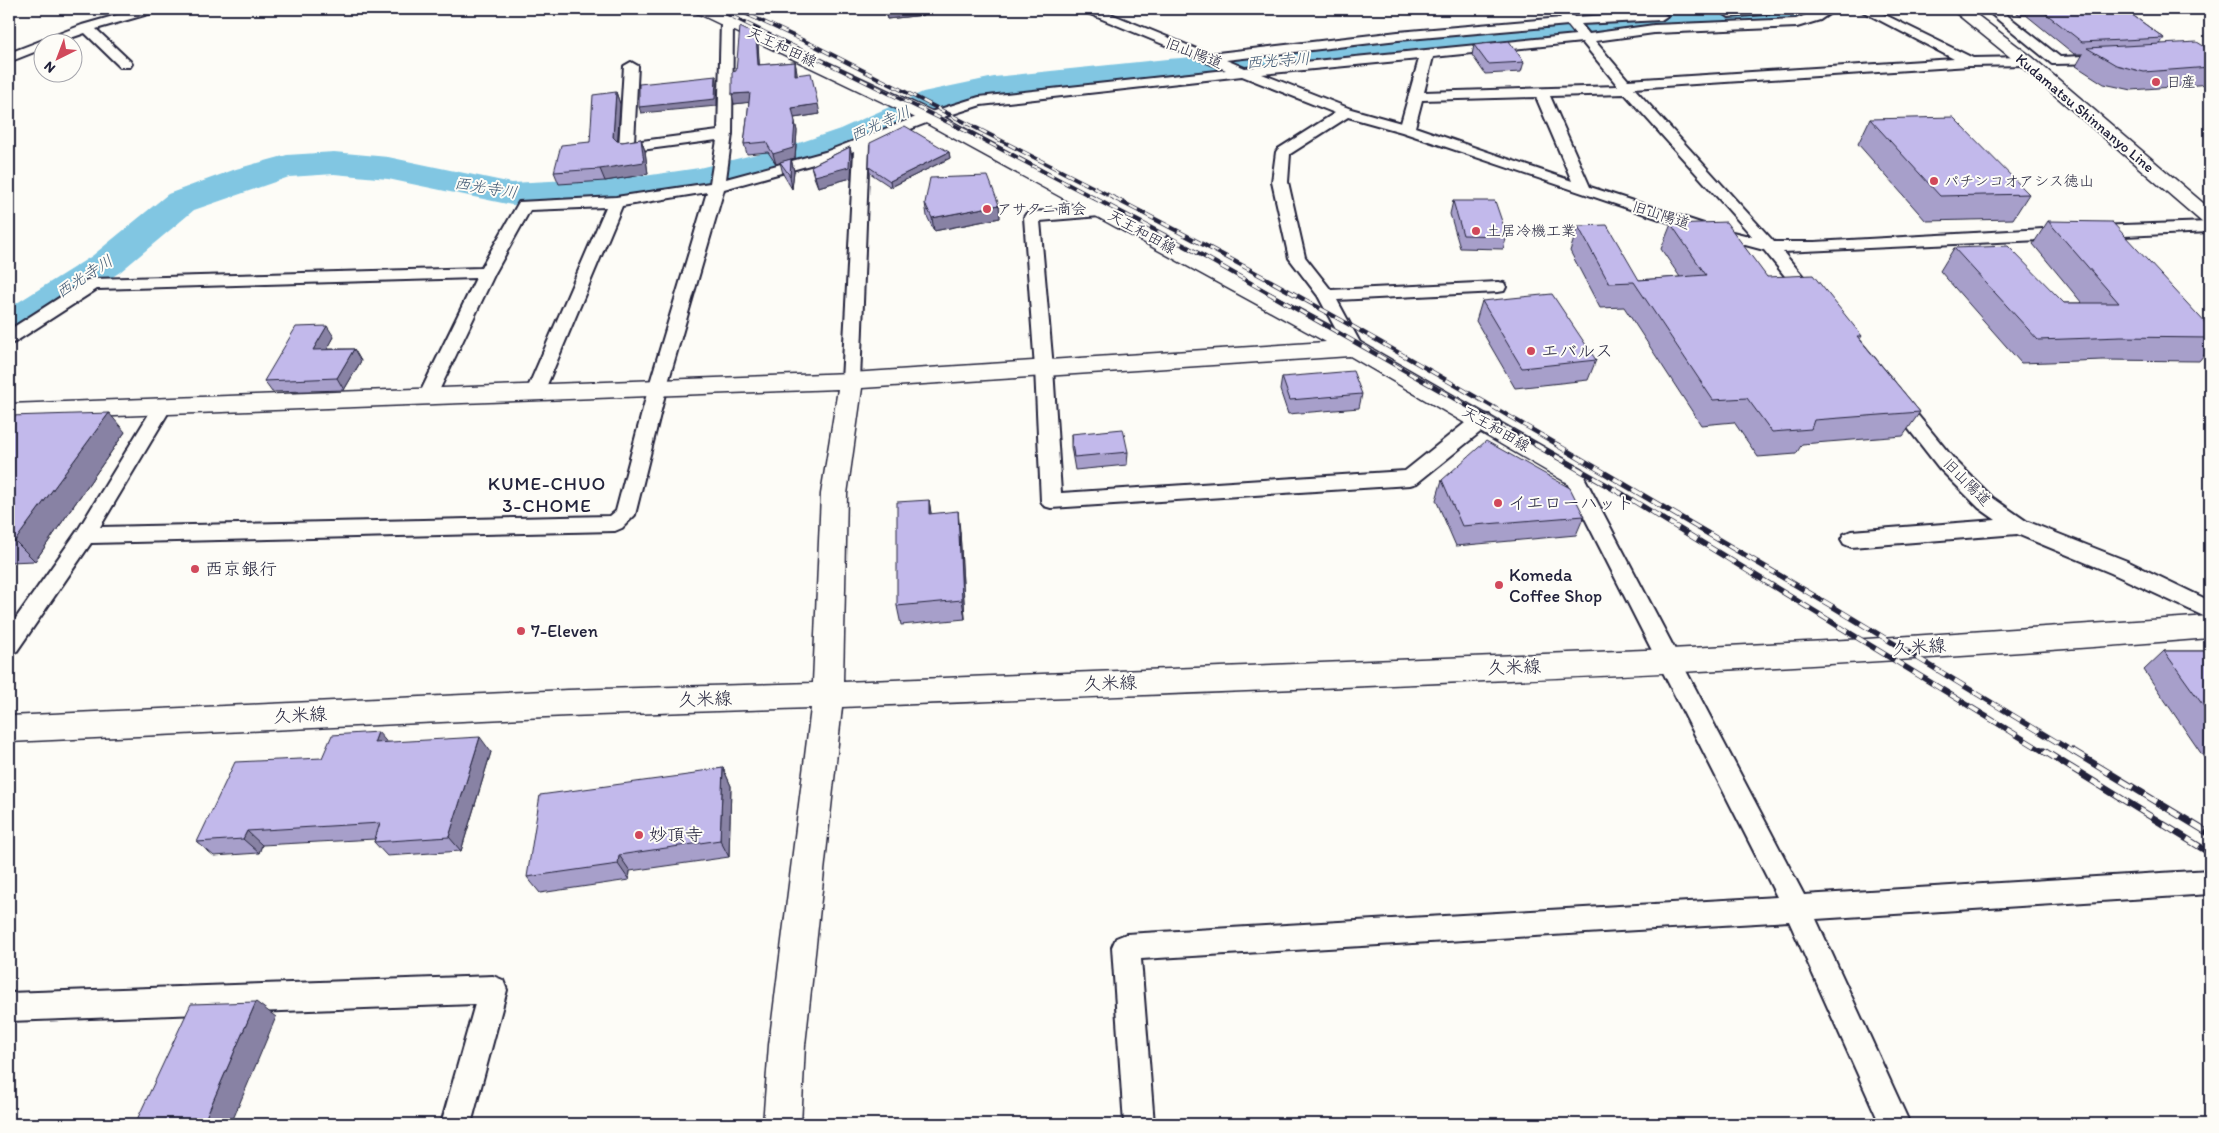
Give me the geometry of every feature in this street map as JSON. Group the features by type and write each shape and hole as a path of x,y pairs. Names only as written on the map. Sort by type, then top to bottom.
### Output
{"street":[{"path":"76,32 152,9"},
{"name":"天王和田線","path":"701,9 721,15 930,117 1354,348 1482,420 1573,475"},
{"name":"旧山陽道","path":"1089,9 1346,112 1407,129 1710,231 1770,247 1815,247 2095,231 2210,227"},
{"path":"1562,9 1627,87 1770,247 1821,308"},
{"path":"1205,57 1253,55 1361,40 1570,20 1774,9"},
{"path":"428,396 487,273 525,205 616,202 717,186 830,155 930,117 978,102 1243,72 1587,38 1654,29 1797,23 1815,17 1830,9"},
{"path":"1864,9 1969,62"},
{"name":"Kudamatsu Shinnanyo Line","path":"1959,9 2026,61 2210,219"},
{"path":"1991,9 2057,62 2124,58"},
{"path":"85,535 615,523 625,516 658,386 717,186 725,134 721,15"},
{"path":"87,28 126,64"},
{"path":"9,58 32,49"},
{"path":"1407,129 1427,53"},
{"path":"1416,96 1541,92 1969,62 2026,61"},
{"path":"631,66 626,148 725,134"},
{"path":"1541,92 1584,190"},
{"path":"9,412 162,408 658,386 851,381 1354,348 1326,295 1297,258 1280,182 1283,152 1346,112"},
{"path":"782,1124 787,1045 828,695 834,494 851,381 862,142"},
{"path":"536,392 616,202"},
{"path":"1106,212 1032,216 1044,368 1051,501 1410,478 1482,420"},
{"path":"9,338 93,284 487,273"},
{"path":"1326,295 1498,287"},
{"name":"旧山陽道","path":"1884,386 1946,462 1986,503 2019,526 2119,567 2210,611"},
{"path":"9,645 85,535 162,408"},
{"path":"1573,475 1797,908 1895,1124"},
{"path":"1851,539 2019,526"},
{"name":"久米線","path":"9,729 558,703 828,695 1670,661 1866,651 2210,627"},
{"path":"1139,1124 1126,947 2210,882"},
{"path":"9,1007 493,990 456,1124"}],"building":[{"path":"2040,9 2124,9 2164,38 2082,42"},
{"path":"740,27 756,35 758,65 795,62 795,75 811,73 818,104 792,108 795,122 793,148 773,154 766,142 744,144 750,93 732,94 732,72 736,71"},
{"path":"1509,41 1524,62 1488,64 1474,45"},
{"path":"2197,42 2210,50 2210,67 2144,72 2116,65 2087,48"},
{"path":"716,76 715,99 639,107 639,84"},
{"path":"616,92 613,137 617,141 622,142 641,139 644,162 600,169 554,172 561,145 590,142 593,95"},
{"path":"1953,117 2029,194 1940,196 1870,119"},
{"path":"905,126 949,152 890,181 869,167 870,143"},
{"path":"850,147 849,167 815,176 811,166"},
{"path":"791,159 790,176 780,162"},
{"path":"988,176 999,205 932,218 925,203 930,178"},
{"path":"1453,201 1495,201 1507,236 1463,235"},
{"path":"2048,221 2112,222 2210,328 2210,338 2121,337 2038,340 1954,248 2008,246 2064,303 2119,303"},
{"path":"1726,222 1767,277 1813,275 1862,336 1857,336 1920,412 1814,420 1811,429 1772,432 1747,398 1713,400 1634,282 1609,283 1578,226 1607,225 1639,280 1706,275 1671,224"},
{"path":"1552,294 1596,360 1522,368 1482,301"},
{"path":"327,326 313,350 354,349 337,378 264,381 296,327"},
{"path":"1353,371 1362,394 1290,400 1282,377"},
{"path":"109,413 15,541 9,542 9,416"},
{"path":"1123,429 1128,452 1074,457 1071,434"},
{"path":"1486,441 1570,488 1584,516 1462,526 1442,480"},
{"path":"929,500 929,514 958,511 962,600 897,606 897,502"},
{"path":"2164,651 2210,651 2210,715"},
{"path":"378,732 374,743 480,737 449,837 374,842 380,823 247,831 243,839 197,842 235,762 322,758 332,735"},
{"name":"妙頂寺","path":"723,768 720,840 619,855 618,864 527,877 540,795 695,774 695,772"},
{"path":"256,1002 203,1124 135,1124 191,1004"}],"waterway":[{"name":"西光寺川","path":"9,324 27,315 106,264 181,202 249,177 287,166 334,163 388,168 512,194 644,187 699,179 805,152 852,136 935,99 994,87 1167,69 1346,55 1637,23 1776,18 1798,9"}],"railway":[{"path":"717,9 972,134 1096,199"},
{"path":"736,9 813,45 1116,199"},
{"path":"1094,198 1189,248 1538,446"},
{"path":"1114,198 1227,257 1560,446"},
{"path":"1536,445 1624,495 2046,753"},
{"path":"1557,445 1835,608 2075,753"},
{"path":"2044,751 2210,853"},
{"path":"2073,751 2210,834"}],"place":[{"name":"日産","path":"2156,82"},
{"name":"パチンコオアシス徳山","path":"1934,181"},
{"name":"アサタニ商会","path":"987,209"},
{"name":"土居冷機工業","path":"1476,231"},
{"name":"エバルス","path":"1531,351"},
{"name":"イエローハット","path":"1498,503"},
{"name":"西京銀行","path":"195,569"},
{"name":"Komeda Coffee Shop","path":"1499,585"},
{"name":"7-Eleven","path":"521,631"},
{"name":"妙頂寺","path":"639,835"}],"district":[{"name":"KUME-CHUO 3-CHOME","path":"547,494"}]}
